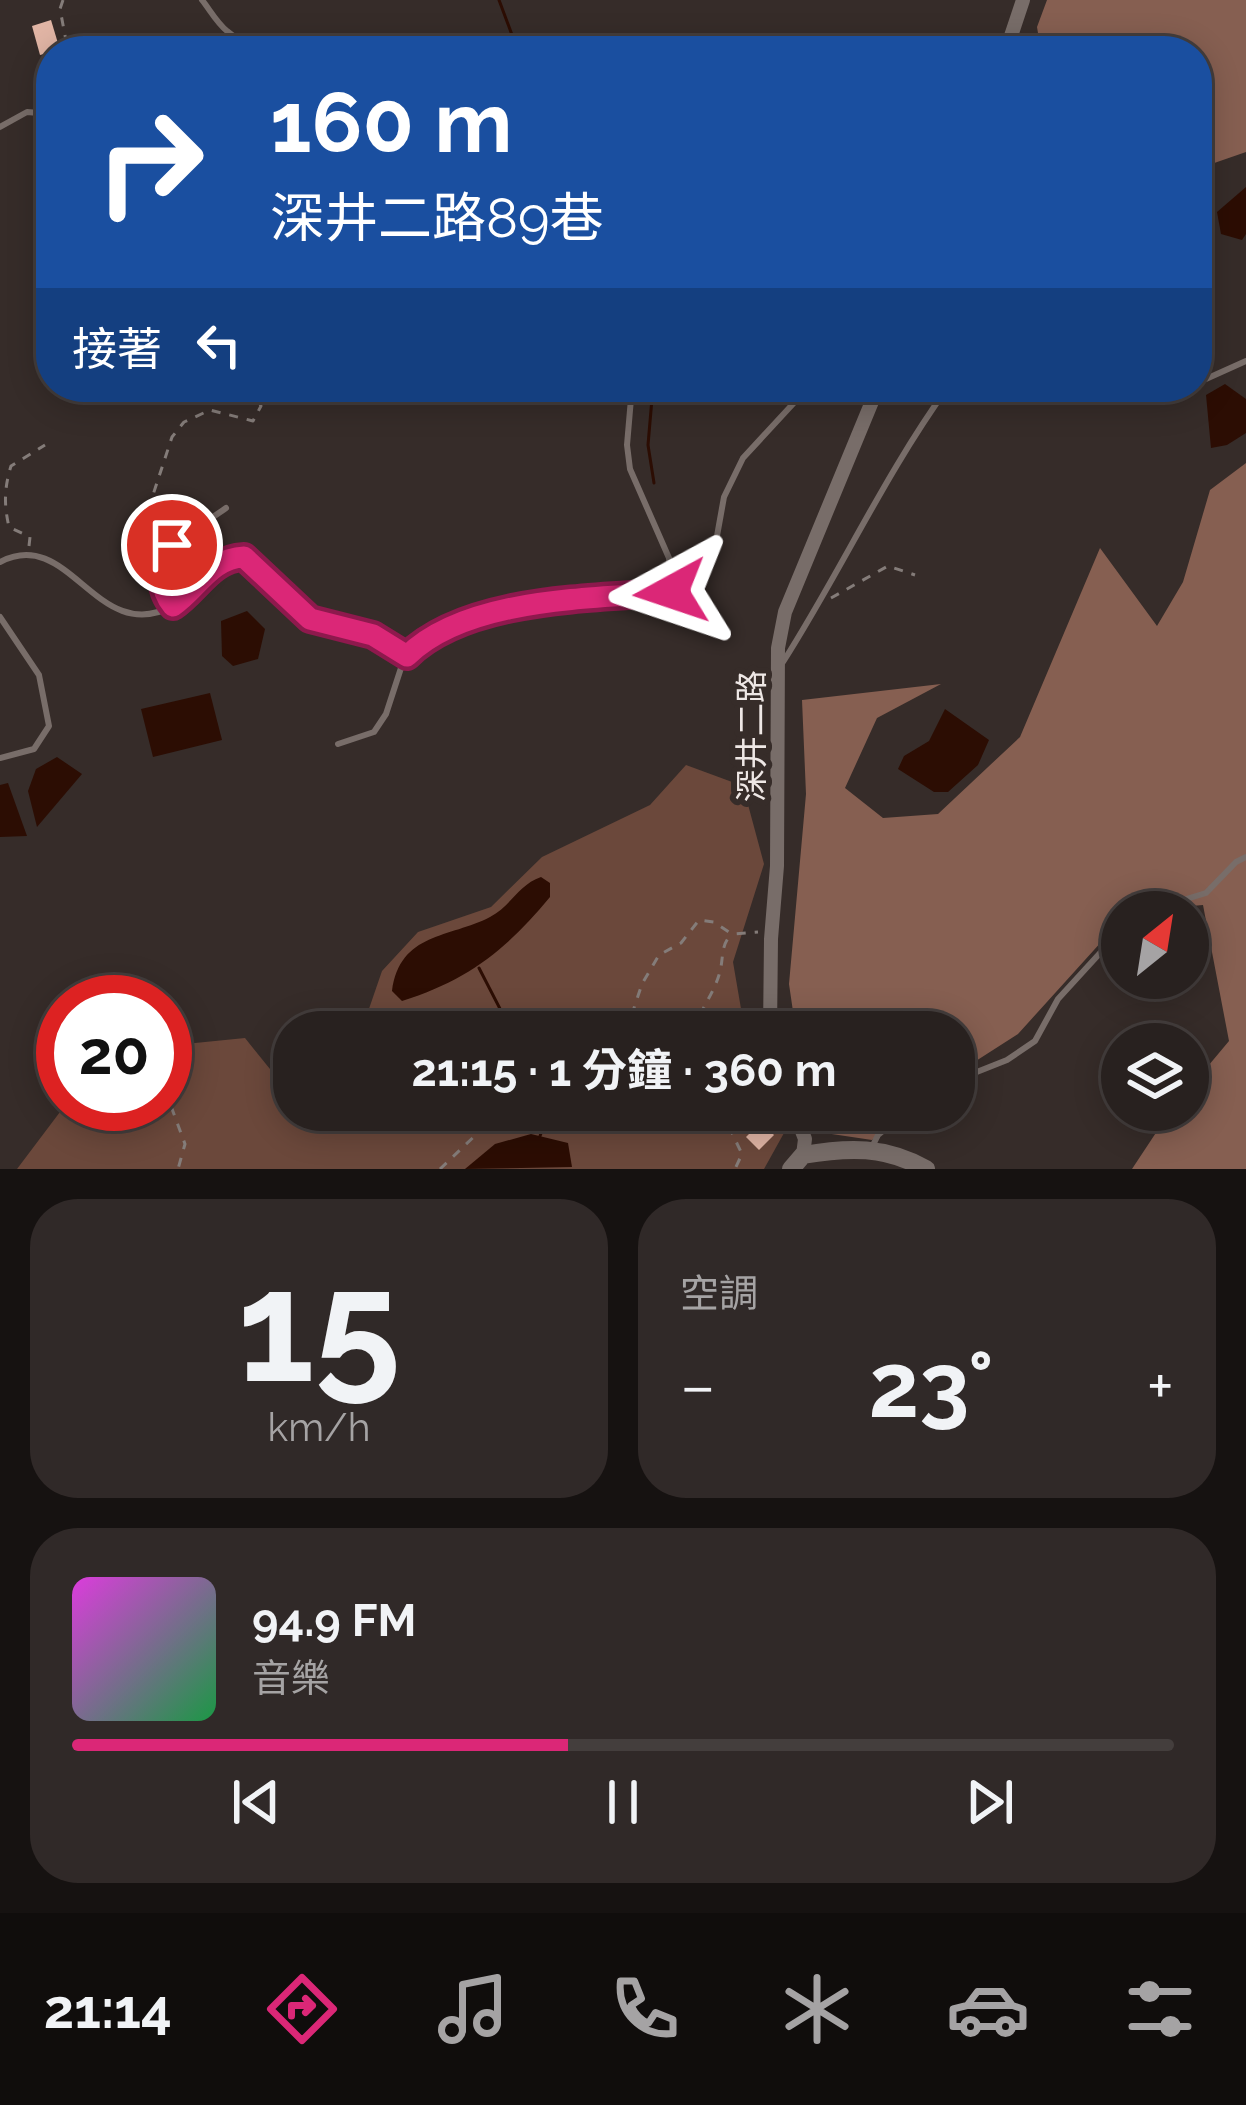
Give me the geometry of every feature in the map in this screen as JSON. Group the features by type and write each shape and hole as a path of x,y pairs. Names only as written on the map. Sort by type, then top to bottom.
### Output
{"street":[{"path":"1014,34 1023,0"},
{"name":"深井二路","path":"770,1011 777,866 777,670 785,612 871,402"},
{"path":"802,1131 805,1139 797,1162 872,1148 900,1155 926,1169"}],"lane":[{"path":"202,0 234,36"},
{"path":"0,127 27,112 36,113"},
{"path":"1212,376 1246,361"},
{"path":"631,402 630,469 665,545 671,592"},
{"path":"338,744 374,732 407,656 473,619 530,603 671,592 699,572 717,536 724,497 743,458 795,402"},
{"path":"777,670 819,605 907,444 937,402"},
{"path":"173,606 163,594 162,574 172,545 226,508"},
{"path":"0,562 29,554 55,563 113,610 155,616 173,606 203,575 244,557 310,619 373,635 407,656"},
{"path":"0,617 39,675 49,726 34,748 0,758"},
{"path":"1208,891 1246,857"},
{"path":"975,1073 1007,1060 1035,1041 1058,999 1101,952"},
{"path":"872,1148 883,1131"}],"path":[{"path":"63,0 65,36"},
{"path":"214,36 226,31"},
{"path":"172,545 157,535 150,504 172,436 184,422 210,410 253,421 259,402"},
{"path":"29,554 30,537 9,527 3,503 11,466 45,445"},
{"path":"0,477 7,481"},
{"path":"819,605 888,566 915,575"},
{"path":"633,1011 659,955 681,943 699,920 713,922 732,934 772,931"},
{"path":"699,1011 718,980 722,944 732,934"},
{"path":"178,1169 185,1144 180,1131"},
{"path":"440,1169 480,1131"},
{"path":"731,1131 742,1154 735,1169"}],"shaded area":[{"path":"1047,0 1246,0 1246,152 1212,164 1212,36 1038,36"},
{"path":"1246,187 1246,234 1242,240 1221,234 1217,212"},
{"path":"1225,384 1246,399 1246,433 1211,448 1207,402 1212,402 1212,392"},
{"path":"1246,463 1246,1169 1132,1169 1157,1131 1209,1131 1209,1065 1229,1041 1209,936 1209,891 1101,891 1101,942 1018,1034 975,1062 975,1011 793,1011 789,984 806,794 802,700 941,684 877,718 845,788 883,818 938,814 1020,737 1100,548 1157,626 1183,582 1210,490"},
{"path":"247,611 265,629 258,659 233,666 222,656 221,621"},
{"path":"210,693 222,740 153,757 141,709"},
{"path":"945,709 989,740 978,765 948,792 934,792 898,769 904,756 929,741"},
{"path":"57,757 82,774 37,827 28,791 36,769"},
{"path":"686,765 743,786 764,864 733,962 741,1011 368,1011 382,971 418,932 491,907 542,857 650,805"},
{"path":"8,783 27,836 0,837 0,785"},
{"path":"541,877 550,883 550,897 484,961 402,1001 392,991 397,972 416,947 490,917"},
{"path":"245,1038 273,1073 273,1131 784,1133 764,1169 17,1169 46,1131 192,1131 192,1043"},
{"path":"824,1131 882,1131 872,1140"},
{"path":"531,1134 568,1143 572,1167 465,1169 495,1144"}],"building":[{"path":"51,20 56,36 36,36 36,40 32,26"},
{"path":"752,1131 774,1135 759,1150 746,1137"}],"waterway":[{"path":"499,0 512,36"},
{"path":"652,402 648,445 654,483"},
{"path":"479,968 501,1011"},
{"path":"540,1136 542,1131"}],"route":[{"path":"172,545 162,574 163,594 173,606 203,575 244,557 310,619 373,635 407,656 473,619 530,603 671,592"}]}
